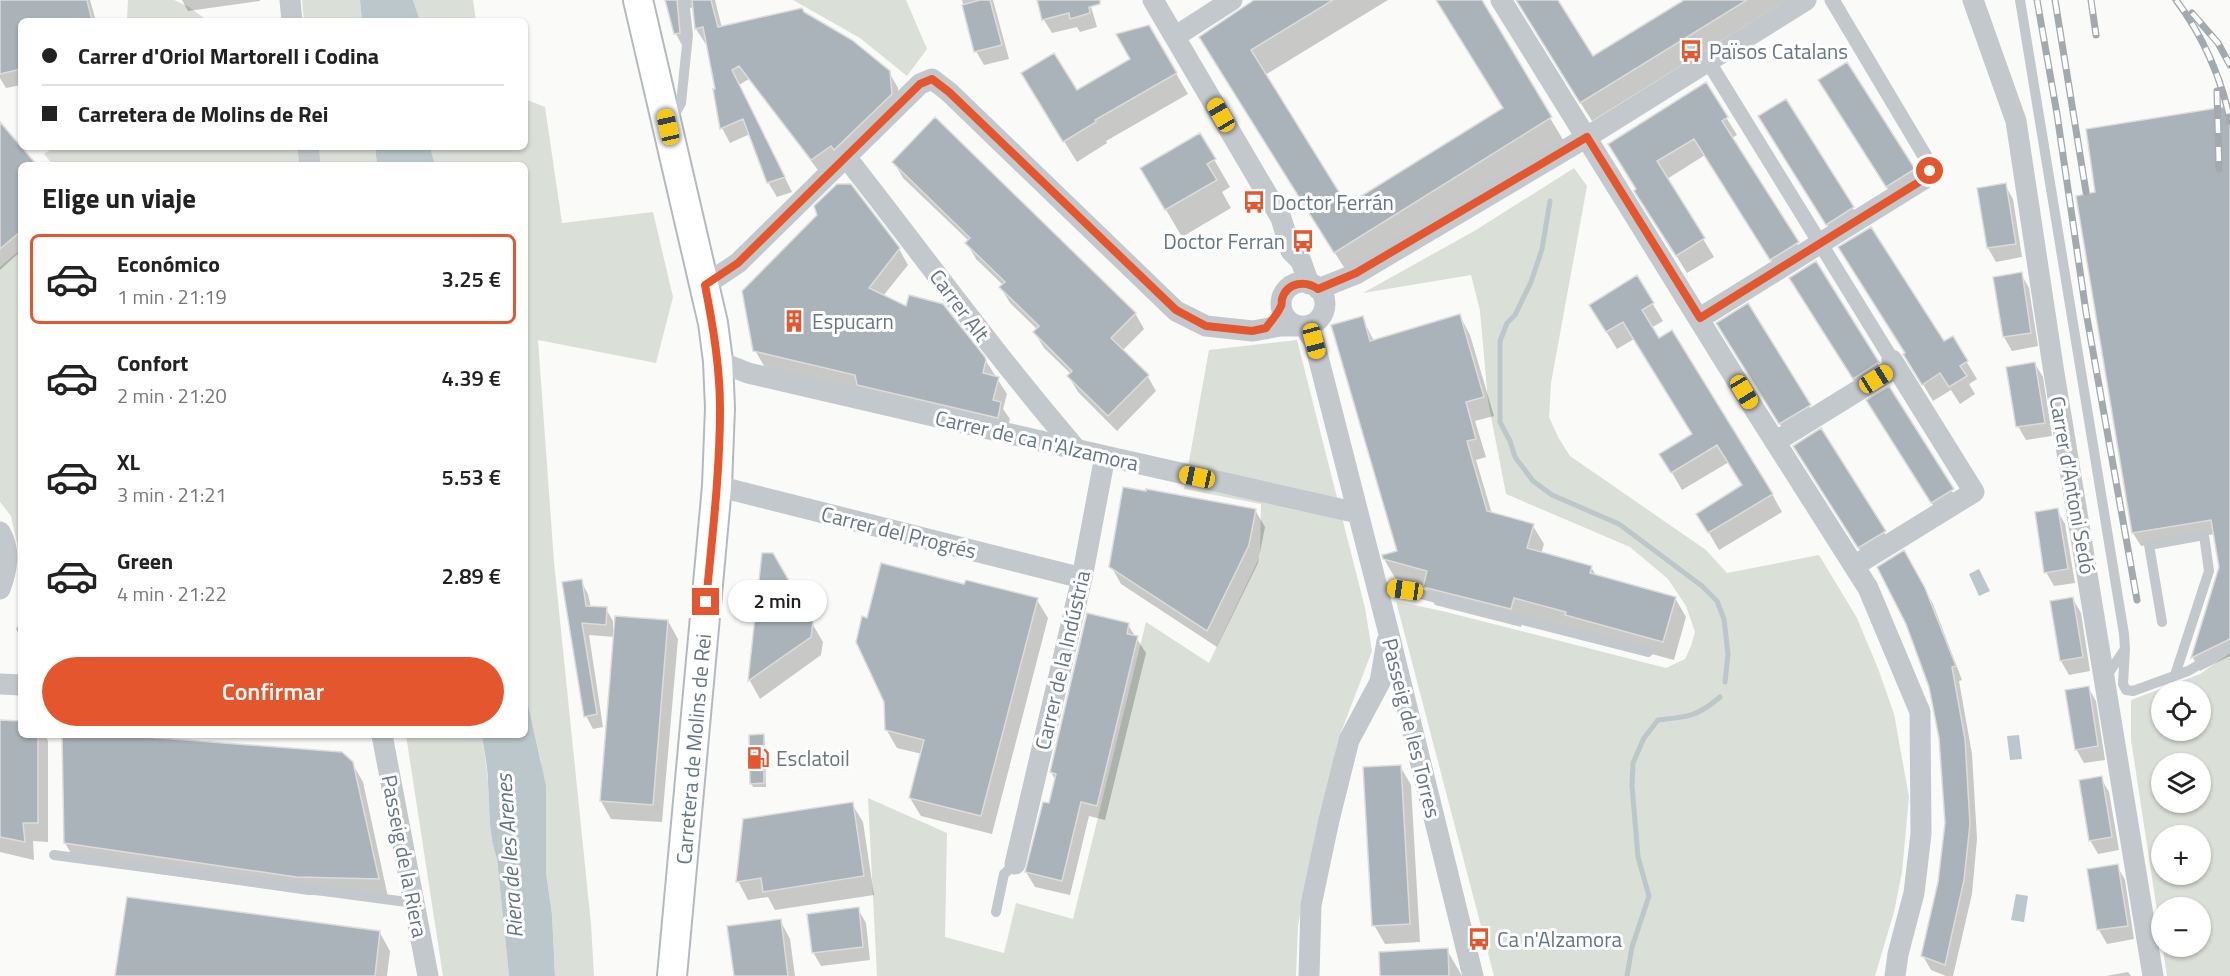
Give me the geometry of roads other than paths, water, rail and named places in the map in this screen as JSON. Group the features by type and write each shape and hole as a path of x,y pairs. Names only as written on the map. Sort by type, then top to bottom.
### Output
{"main road":[{"name":"Carretera de Molins de Rei","path":"638,0 705,285 718,361 720,408 717,486 672,976"}],"street":[{"path":"290,0 292,18"},
{"path":"1153,0 1281,218 1291,250 1288,258 1324,310 1309,328"},
{"path":"1176,36 1232,0"},
{"path":"1501,0 1868,588 1920,712 1921,834 1914,893 1898,954 1895,976"},
{"path":"1309,328 1290,322 1281,307 1282,298 1356,273 1587,137 1806,0"},
{"path":"1700,318 1927,177 1930,171 1929,163 1832,0"},
{"name":"Carrer d'Antoni Sedó","path":"1973,0 2016,122 2054,373 2098,629 2104,680 2153,976"},
{"path":"1708,61 1974,492 1854,566"},
{"path":"705,285 738,263 920,84 932,79 949,92 1176,310 1206,326 1252,331 1266,328 1309,328"},
{"name":"Carrer Alt","path":"846,157 973,323 1077,450"},
{"path":"1266,328 1281,307"},
{"name":"Passeig de les Torres","path":"1309,328 1377,586 1473,976"},
{"name":"Carrer de ca n'Alzamora","path":"718,361 748,373 1358,513"},
{"path":"1775,442 1894,363"},
{"name":"Carrer de la Indústria","path":"1015,864 1082,578 1106,456"},
{"name":"Carrer del Progrés","path":"717,486 1082,578"},
{"path":"0,532 5,541 7,570 0,589"},
{"path":"1309,976 1311,905 1329,819 1349,740 1380,682 1388,630"},
{"name":"Passeig de la Riera","path":"383,738 428,976"}],"lane":[{"path":"668,127 681,103 688,35 684,0"},
{"path":"2020,0 2125,649 2123,684 2126,690 2133,691 2188,671 2230,647"},
{"path":"2162,622 2149,544 2204,535 2210,571 2175,675"},
{"path":"1377,586 1405,590 1648,652"},
{"path":"2104,680 2125,649"},
{"path":"54,855 414,903"},
{"path":"996,912 1004,874 1015,864"}],"water":[{"path":"360,0 413,0 419,18 362,18"},
{"path":"375,150 431,150 434,162 377,162"},
{"path":"1979,569 1990,591 1979,596 1969,574"},
{"name":"Riera de les Arenes","path":"528,704 546,786 546,873 552,914 555,976 509,976 497,859 491,831 482,738 528,738"},
{"path":"2019,735 2022,759 2010,760 2007,736"},
{"path":"2016,894 2028,896 2024,922 2011,920"}],"waterway":[{"path":"1550,201 1542,249 1531,282 1515,315 1507,323 1500,341 1500,422 1515,457 1533,481 1552,495 1619,524 1702,586 1717,601 1724,619 1728,654 1725,682"},
{"path":"1627,976 1632,947 1649,896 1638,857 1632,786 1633,763 1644,738 1658,720 1691,715 1705,709 1720,697"}],"railway":[{"path":"2037,0 2057,114 2086,312 2137,600"},
{"path":"2055,0 2086,192"},
{"path":"2091,0 2096,35"},
{"path":"2176,0 2194,27 2210,58 2222,89 2230,121"},
{"path":"2192,13 2218,43 2230,65"},
{"path":"2217,91 2219,169"}],"place":[{"name":"Països Catalans","path":"1691,51"},
{"name":"Doctor Ferrán","path":"1254,202"},
{"name":"Doctor Ferran","path":"1303,241"},
{"name":"Espucarn","path":"794,321"},
{"name":"Esclatoil","path":"758,758"},
{"name":"Ca n'Alzamora","path":"1479,939"}]}
